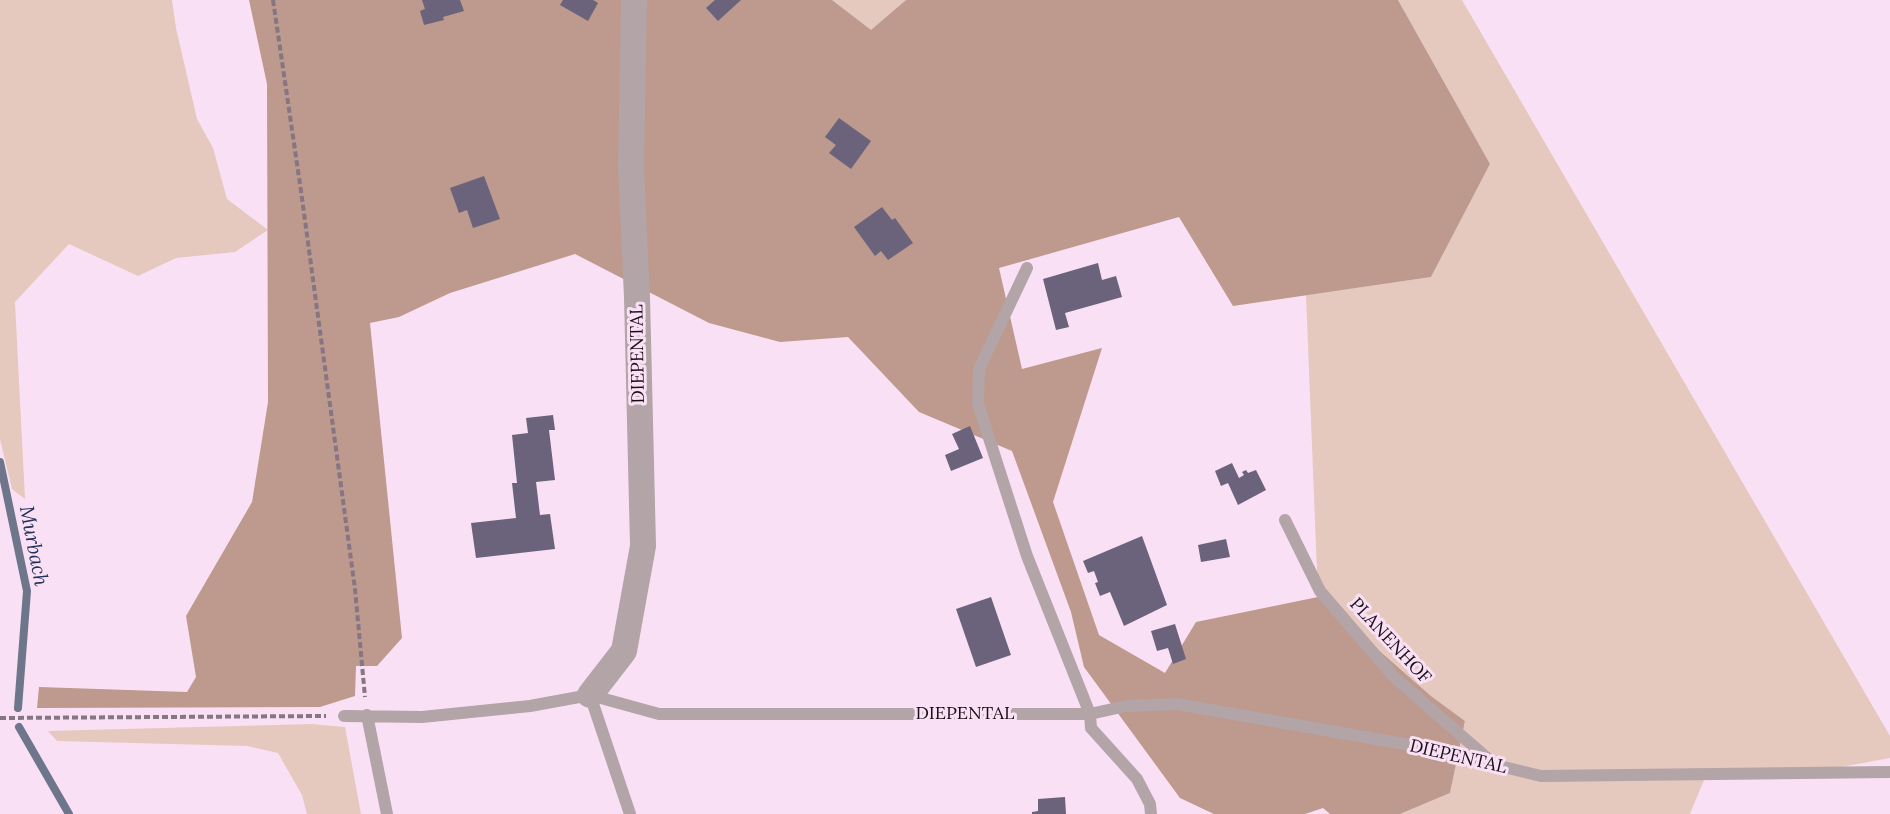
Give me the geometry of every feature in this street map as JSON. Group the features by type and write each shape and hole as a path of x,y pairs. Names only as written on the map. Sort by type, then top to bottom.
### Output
{"street":[{"name":"DIEPENTAL","path":"590,695 624,651 643,546 637,297 631,168 634,0"}],"lane":[{"path":"1027,268 979,369 978,404 1027,556 1090,714 1091,728 1137,779 1150,804 1152,814"},
{"name":"PLANENHOF","path":"1285,520 1320,591 1394,677 1495,765"},
{"path":"344,716 422,717 530,706 590,695 630,814"},
{"name":"DIEPENTAL","path":"590,695 659,714 1090,714 1125,706 1177,704 1421,747 1541,777 1890,772"},
{"path":"367,715 387,814"}],"path":[{"path":"273,0 305,215 355,589 367,715"},
{"path":"0,718 344,716"}],"shaded area":[{"path":"0,0 172,0 176,28 197,119 213,148 227,199 268,230 235,252 176,258 138,276 69,244 15,302 25,499 12,489 0,439"},
{"path":"249,0 832,0 871,30 906,0 1398,0 1490,164 1431,277 1233,306 1179,217 999,268 1022,369 1102,348 1053,502 1099,635 1165,673 1196,622 1318,597 1431,696 1465,721 1450,793 1400,814 1330,814 1323,808 1305,814 1214,814 1180,798 1084,667 1071,612 1012,451 919,412 848,337 780,342 709,323 575,254 450,293 399,317 370,323 402,638 377,666 356,666 355,696 320,707 37,708 39,687 187,692 196,677 186,616 252,502 268,402 267,84"},
{"path":"832,0 906,0 871,31"},
{"path":"1398,0 1462,0 1890,736 1890,758 1798,775 1704,780 1690,814 1400,814 1450,793 1465,721 1431,696 1318,597 1306,295 1431,277 1490,164"},
{"path":"312,724 345,727 361,814 307,814 302,795 278,753 247,746 57,741 48,731"}],"building":[{"path":"422,0 460,0 464,11 443,17 444,20 424,25 420,11 425,9"},
{"path":"563,0 593,0 598,3 588,21 560,5"},
{"path":"715,0 741,0 718,21 706,8"},
{"path":"839,118 871,141 851,169 829,153 836,145 825,137"},
{"path":"484,176 500,219 473,228 467,210 459,213 450,188"},
{"path":"882,207 892,220 895,218 913,243 888,260 881,251 875,256 854,227"},
{"path":"1098,263 1102,280 1116,276 1122,297 1065,313 1069,327 1056,330 1043,279"},
{"path":"553,415 555,430 549,430 555,480 536,482 540,515 550,514 555,549 476,558 471,523 516,518 512,483 517,483 512,435 528,433 526,418"},
{"path":"970,426 983,458 951,471 945,455 959,449 952,434"},
{"path":"1232,463 1239,478 1246,470 1248,473 1256,470 1266,490 1238,505 1228,483 1221,486 1215,471"},
{"path":"1142,536 1167,605 1124,626 1110,592 1100,596 1095,583 1098,582 1094,571 1088,573 1083,561"},
{"path":"1226,539 1230,557 1201,562 1198,545"},
{"path":"991,597 1011,655 976,667 956,609"},
{"path":"1175,624 1186,659 1173,664 1168,648 1157,651 1151,631"},
{"path":"1065,797 1066,814 1032,814 1038,811 1038,799"}],"waterway":[{"name":"Murbach","path":"0,462 27,591 18,708"},
{"name":"Murbach","path":"19,727 69,814"}]}
